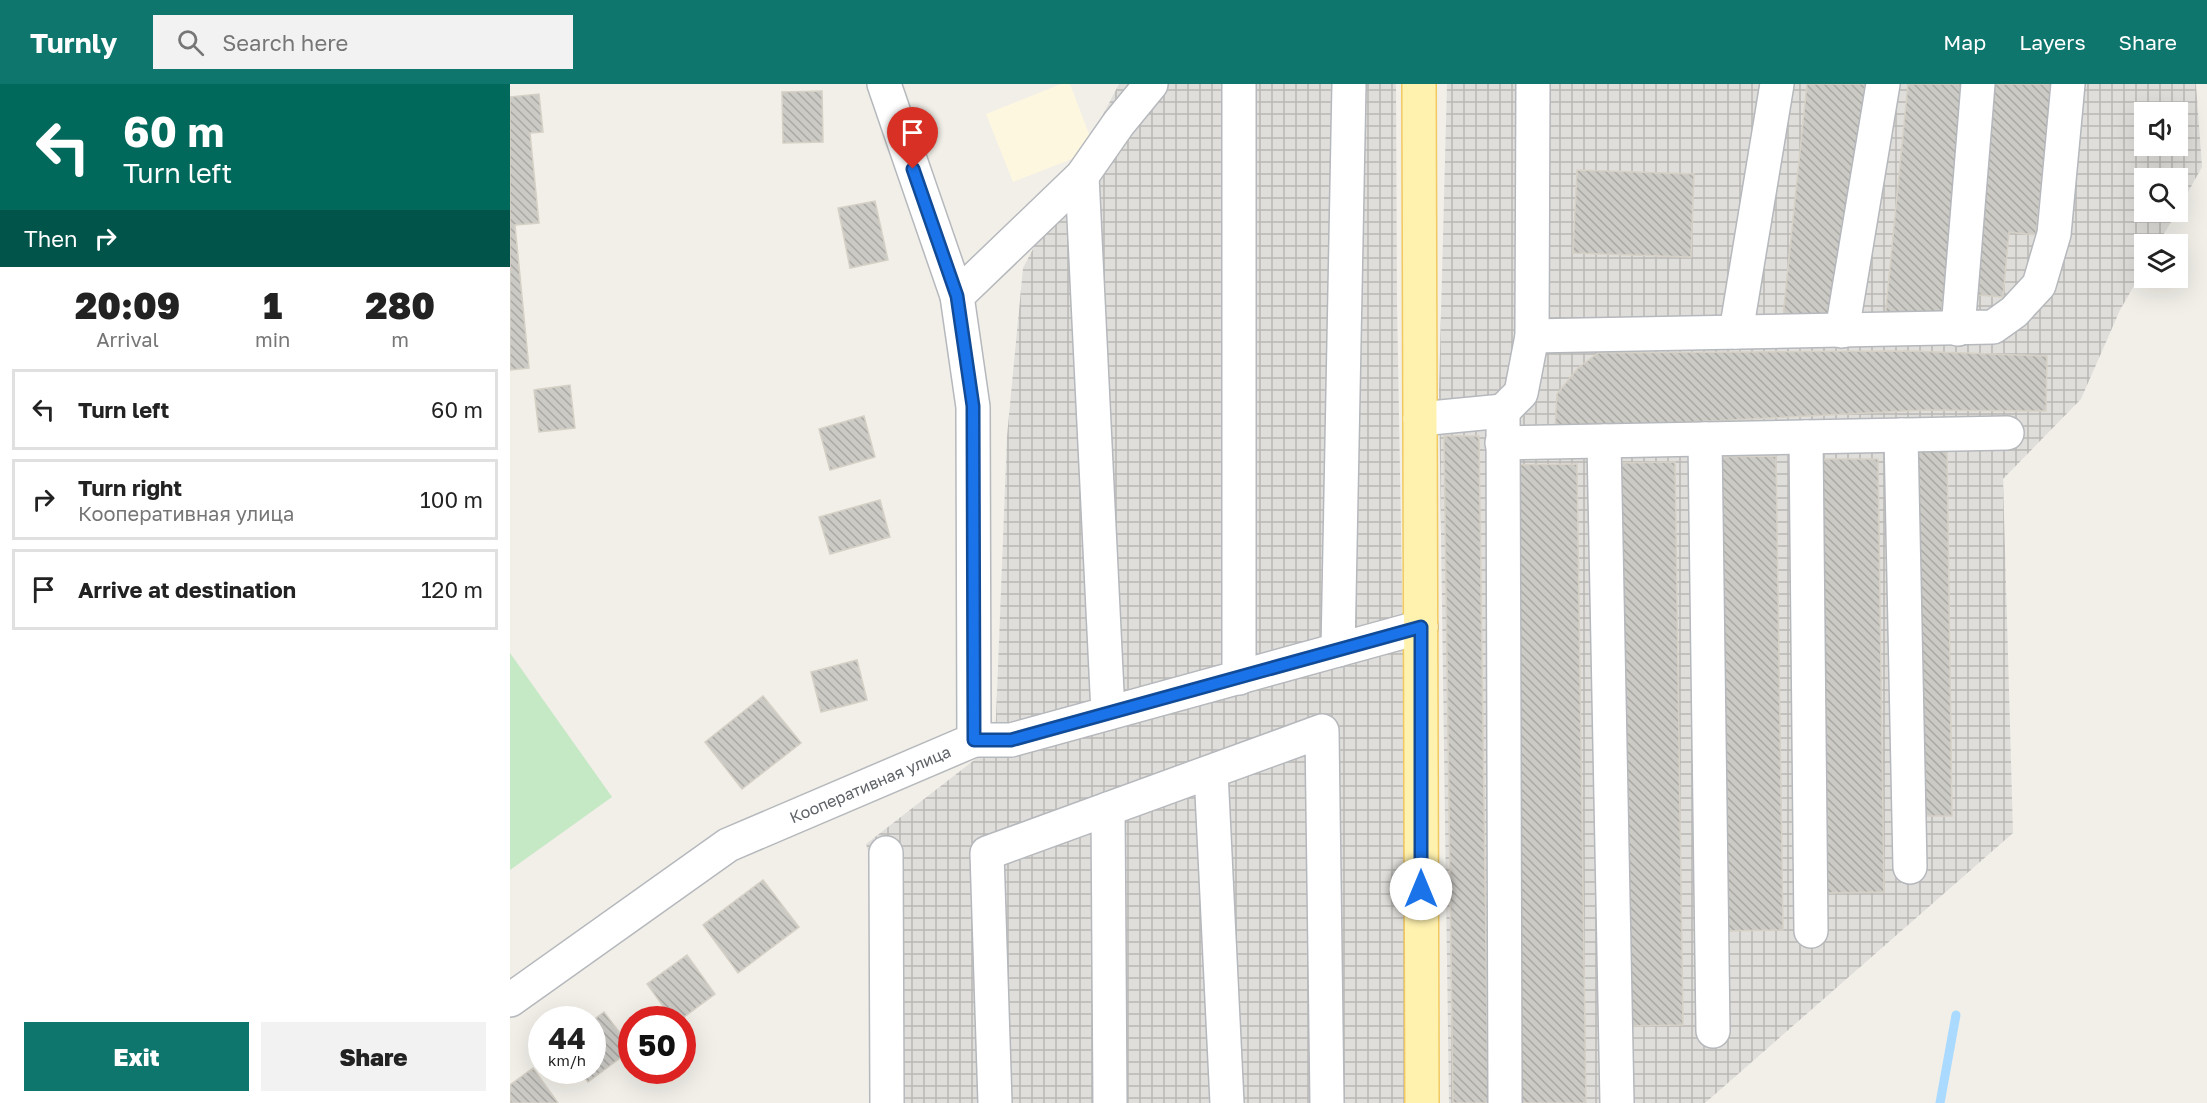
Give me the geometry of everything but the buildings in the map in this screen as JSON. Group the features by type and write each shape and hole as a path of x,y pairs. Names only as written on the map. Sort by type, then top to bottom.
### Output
{"main road":[{"path":"1419,84 1422,1103"}],"street":[{"path":"884,84 957,296 973,406 974,740 1011,740 1421,627"},
{"path":"957,296 1082,176 1119,123 1151,84"},
{"path":"1239,84 1239,678"},
{"path":"1338,650 1349,84"},
{"path":"1420,419 1503,411 1521,393 1532,336 1533,84"},
{"path":"1736,332 1777,84"},
{"path":"1842,331 1883,84"},
{"path":"1958,329 1978,84"},
{"path":"1532,336 1993,327 2014,312 2039,285 2054,234 2068,84"},
{"path":"1082,176 1108,712"},
{"path":"1503,411 1505,1103"},
{"path":"1502,443 2007,433"},
{"path":"1900,435 1910,867"},
{"path":"1806,437 1811,931"},
{"path":"1705,439 1713,1031"},
{"path":"1604,441 1617,1103"},
{"path":"995,1103 987,853 1322,731 1327,1103"},
{"name":"Кооперативная улица","path":"510,1000 728,845 974,740"},
{"path":"1211,772 1227,1103"},
{"path":"1108,809 1110,1103"},
{"path":"886,854 887,1103"}],"shaded area":[{"path":"1061,84 1070,84 1095,150 1013,182 986,114"},
{"path":"1119,84 1396,84 1397,302 1411,1103 871,1103 894,942 866,844 995,744 1007,436 1023,268"},
{"path":"1447,84 2196,84 2202,167 2188,192 2188,168 2134,168 2134,222 2171,222 2164,234 2134,234 2134,286 2120,310 2081,399 2003,479 2013,833 1705,1103 1449,1103 1439,390"}],"green space":[{"path":"510,653 612,797 510,870"}],"waterway":[{"path":"1940,1103 1956,1015"}],"route":[{"path":"913,169 957,296 973,406 974,740 1011,740 1421,627 1421,889"}]}
